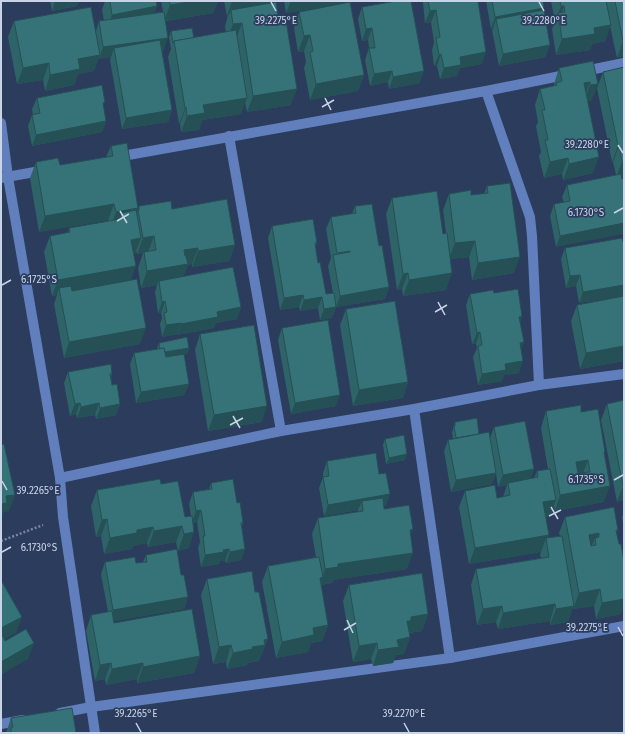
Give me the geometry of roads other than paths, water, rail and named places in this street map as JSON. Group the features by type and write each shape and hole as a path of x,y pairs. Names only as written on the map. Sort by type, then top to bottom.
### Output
{"street":[{"path":"107,158 486,91 624,63"},
{"path":"486,91 530,218 539,385"},
{"path":"1,123 4,177 60,478 63,517 95,733"},
{"path":"229,136 281,431"},
{"path":"4,177 53,168"},
{"path":"60,478 281,431 414,409 539,385 624,374"},
{"path":"414,409 450,658"},
{"path":"53,714 91,707 450,658 624,626"},
{"path":"1,724 31,718"}]}
